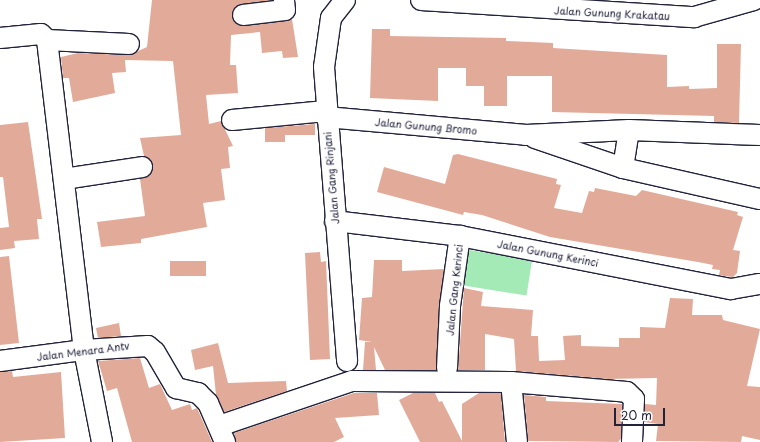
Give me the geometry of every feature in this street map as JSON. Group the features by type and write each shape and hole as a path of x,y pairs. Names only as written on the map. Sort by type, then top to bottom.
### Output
{"street":[{"path":"243,15 286,10 284,0"},
{"name":"Jalan Gang Rinjani","path":"345,0 331,18 324,67 326,114 347,361"},
{"name":"Jalan Gunung Krakatau","path":"421,0 564,5 694,17 754,0"},
{"path":"0,38 41,34 47,40 84,350 102,442"},
{"path":"47,40 129,44"},
{"name":"Jalan Gunung Bromo","path":"232,120 326,114 526,135 629,130 760,135"},
{"path":"623,168 629,130"},
{"name":"Jalan Gunung Bromo","path":"526,135 623,168 760,199"},
{"path":"64,179 142,167"},
{"name":"Jalan Gunung Kerinci","path":"335,221 460,236 731,289 760,284"},
{"name":"Jalan Gang Kerinci","path":"447,368 450,306 460,236"},
{"name":"Jalan Menara Antv","path":"0,361 84,350 148,346 176,388 198,393 208,403 222,434"},
{"path":"222,434 352,381 511,382 627,392 634,399 632,442"},
{"path":"511,382 517,442"}],"green space":[{"path":"463,249 532,260 527,296 457,285"}],"building":[{"path":"152,0 272,0 236,6 232,11 234,22 244,26 292,19 298,57 283,58 282,51 262,53 260,32 231,35 230,65 236,65 238,93 206,95 209,124 221,121 233,146 228,147 230,168 221,169 225,200 203,203 207,227 141,239 141,243 101,247 97,222 145,216 140,179 149,176 153,166 144,156 140,138 181,135 173,61 125,60 126,72 112,73 115,93 73,102 69,78 63,78 61,57 78,53 129,55 147,47"},
{"path":"372,29 390,29 390,36 506,38 506,41 553,43 553,48 667,55 667,87 689,86 689,89 717,88 717,44 741,44 739,123 714,122 714,116 552,112 552,76 507,76 507,106 484,106 484,86 466,86 466,68 438,68 438,101 370,98"},
{"path":"28,122 42,219 37,219 39,239 14,241 15,248 0,250 0,228 9,227 3,177 0,177 0,125"},
{"path":"315,124 315,135 285,135 285,142 265,142 265,128"},
{"path":"458,154 557,179 556,184 561,185 554,208 582,213 589,191 594,192 595,188 636,196 642,190 738,212 737,215 743,217 733,250 740,251 737,273 733,277 724,276 719,275 720,270 712,269 713,265 550,237 482,215 464,212 463,215 377,192 384,167 445,184 453,155"},
{"path":"320,252 321,262 326,261 330,359 310,360 305,253"},
{"path":"9,256 19,343 0,345 0,257"},
{"path":"374,260 402,260 402,271 444,269 436,370 385,370 374,347 376,370 363,370 365,342 372,342 359,340 362,298 372,297"},
{"path":"170,261 206,261 206,276 170,276"},
{"path":"464,288 483,292 481,306 533,310 531,336 538,336 539,361 565,360 563,336 581,335 581,346 619,347 619,338 640,338 640,327 665,328 670,298 693,299 692,315 722,315 723,320 760,329 747,386 760,387 760,440 742,436 741,442 656,441 658,424 644,422 645,404 656,405 657,378 608,379 516,371 514,339 485,334 485,370 458,370"},
{"path":"119,323 121,336 98,338 96,328"},
{"path":"218,343 228,383 286,381 287,391 224,412 216,395 213,366 195,370 191,350"},
{"path":"140,358 149,388 160,384 172,410 190,404 192,410 197,408 212,442 132,442 117,388 107,391 98,361"},
{"path":"12,371 13,377 61,372 65,438 0,442 0,372"},
{"path":"354,393 377,393 379,415 335,418 344,437 334,442 236,442 234,433"},
{"path":"413,393 435,393 439,402 442,401 462,441 462,404 479,393 501,393 505,442 420,442 399,400"},
{"path":"524,395 546,397 546,401 622,404 621,439 618,442 528,441"}]}
